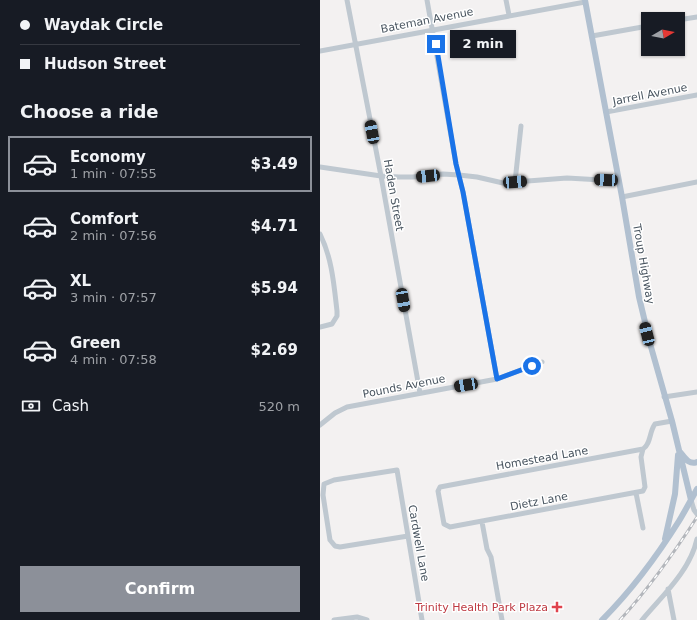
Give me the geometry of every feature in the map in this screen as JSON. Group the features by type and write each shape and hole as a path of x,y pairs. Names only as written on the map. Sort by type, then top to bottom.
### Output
{"main road":[{"name":"Troup Highway","path":"585,1 643,316 664,397 672,421 691,500"},
{"path":"679,450 689,462 697,462"},
{"path":"664,542 675,494 679,450"},
{"path":"602,620 627,591 679,522 697,489"}],"street":[{"name":"Haden Street","path":"347,0 381,176 420,394"},
{"path":"427,0 497,379"},
{"path":"506,0 509,15"},
{"name":"Bateman Avenue","path":"320,51 585,1"},
{"path":"685,19 697,17"},
{"path":"592,36 641,27"},
{"name":"Jarrell Avenue","path":"606,112 697,95"},
{"path":"515,182 521,126"},
{"path":"320,167 381,176 413,177 443,174 459,175 477,177 503,183 567,178 619,181"},
{"path":"622,197 697,182"},
{"path":"320,234 328,253 332,269 337,311 337,316 332,324 320,327"},
{"name":"Pounds Avenue","path":"320,426 335,413 347,408 497,379 542,362"},
{"path":"664,397 697,392"},
{"path":"643,528 636,493 645,489 641,460 643,449 648,444 650,434 655,424 672,421"},
{"name":"Homestead Lane","path":"446,526 443,522 438,491 438,489 442,486 643,449"},
{"name":"Cardwell Lane","path":"408,536 340,547 333,545 330,540 323,495 324,485 334,480 397,470 408,536 422,620"},
{"name":"Dietz Lane","path":"446,526 450,527 482,522 636,493"},
{"path":"691,500 697,514"},
{"path":"482,522 487,549 491,557 502,620"},
{"path":"642,620 668,589 692,556 697,539"},
{"path":"668,589 674,620"},
{"path":"334,620 357,617 366,620"}],"railway":[{"path":"620,620 661,570 697,517"}],"place":[{"name":"Trinity Health Park Plaza","path":"557,607"}],"route":[{"path":"436,44 456,164 463,192 497,379 532,366"}]}
